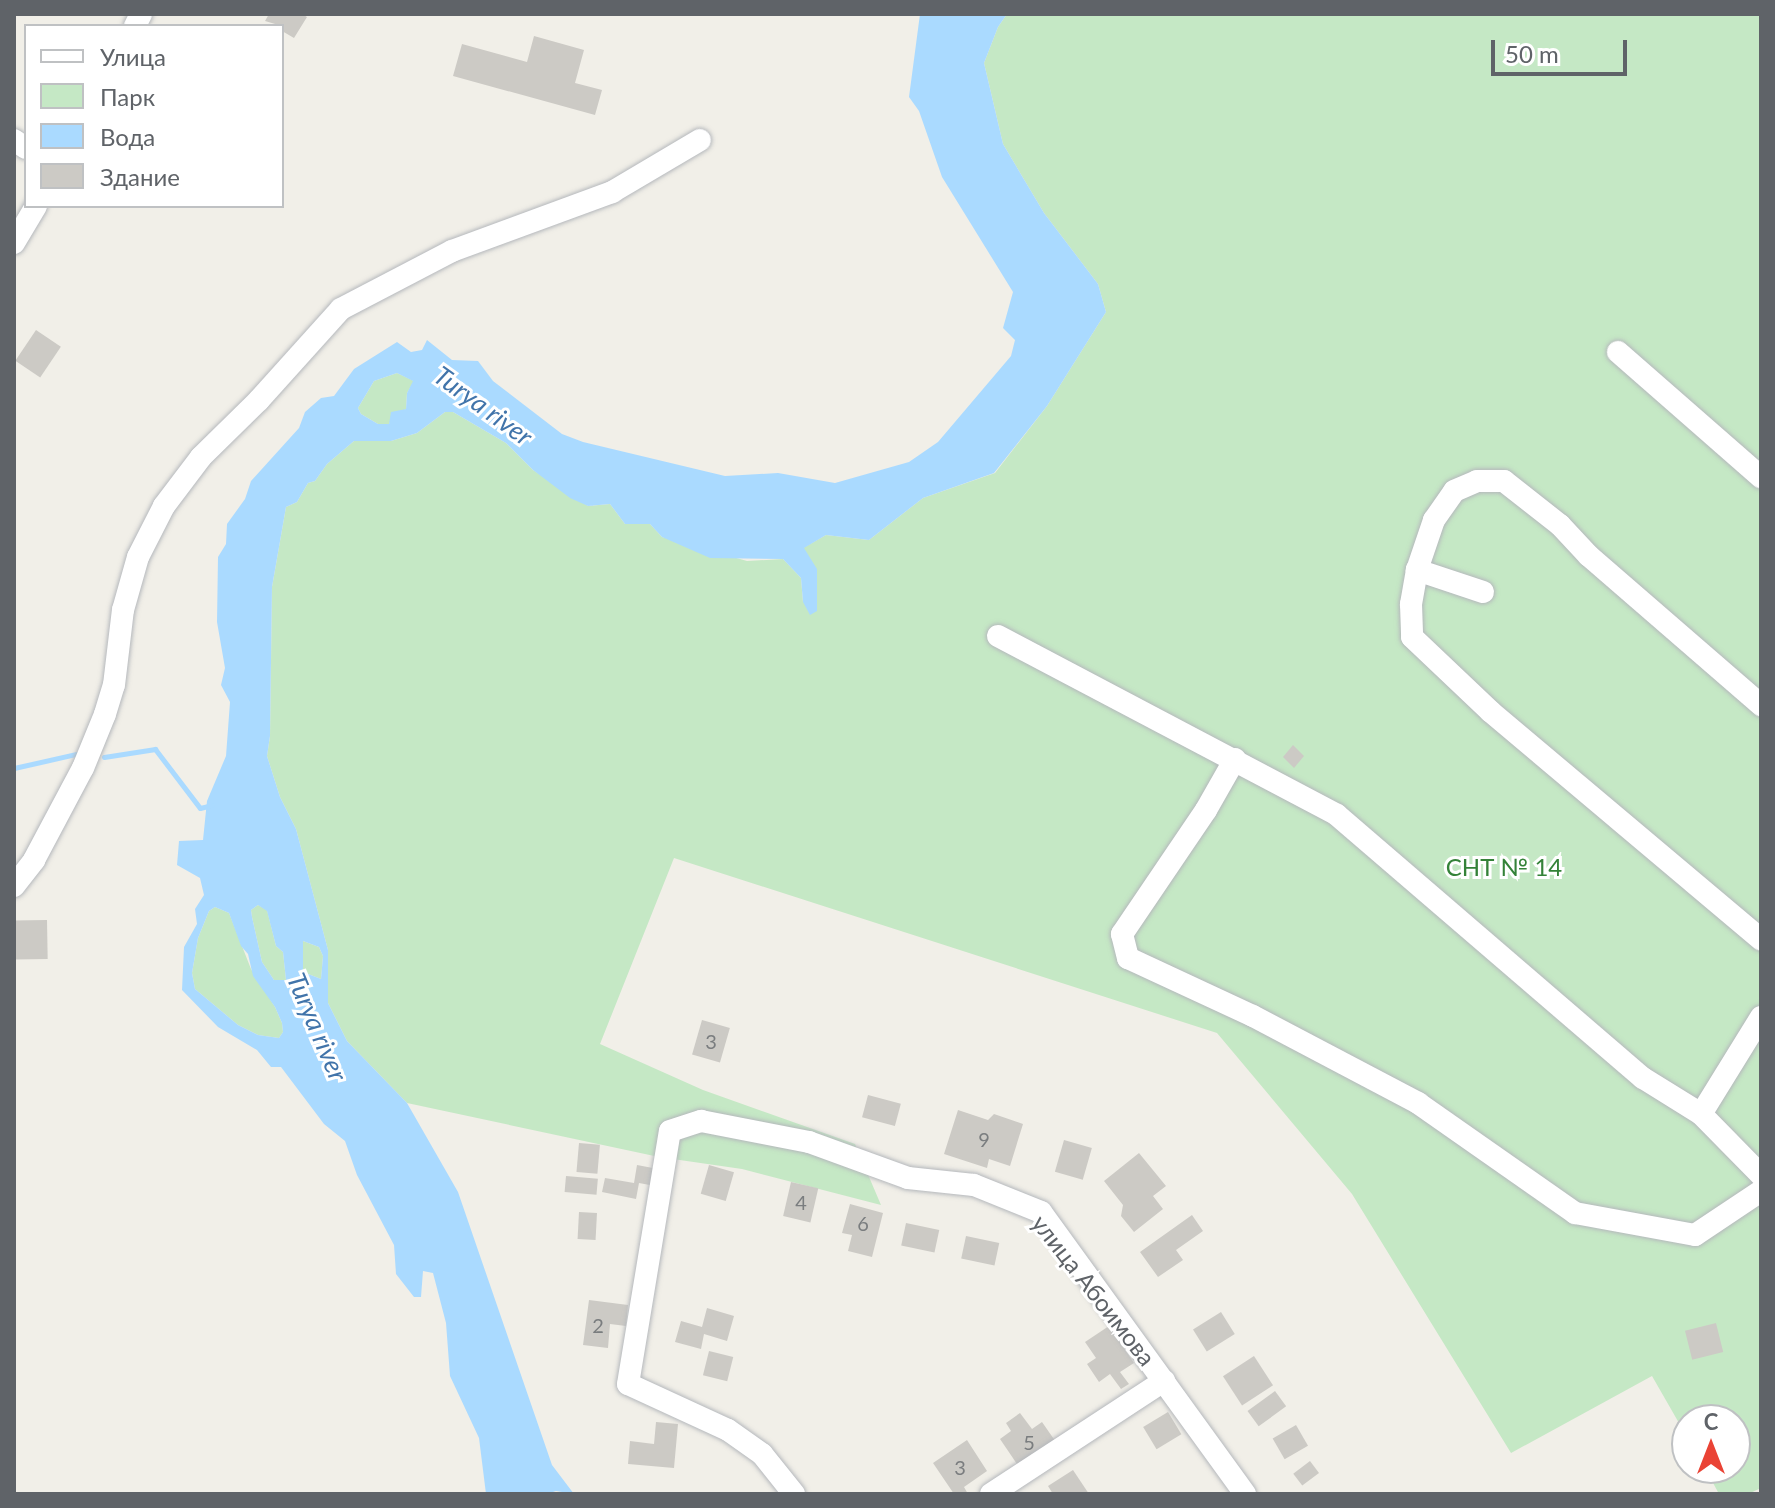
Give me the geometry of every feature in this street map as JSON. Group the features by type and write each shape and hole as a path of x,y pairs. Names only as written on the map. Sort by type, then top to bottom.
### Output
{"street":[{"path":"14,886 34,860 83,768 105,714 114,685 123,610 138,557 164,506 201,457 259,400 341,309 452,251 612,192 700,140"},
{"path":"14,243 35,208"},
{"path":"1618,352 1761,477"},
{"path":"1761,705 1589,556 1560,525 1504,481 1477,481 1454,491 1434,520 1417,570 1411,604 1412,637 1491,712 1761,939"},
{"path":"1417,570 1483,592"},
{"path":"998,636 1337,815 1643,1078 1701,1114 1761,1175"},
{"path":"1235,759 1206,810 1122,934 1128,958 1267,1023 1418,1103 1575,1213 1695,1235 1761,1191"},
{"path":"1701,1114 1761,1017"},
{"name":"улица Абоимова","path":"794,1494 762,1454 728,1430 628,1384 670,1131 701,1121 809,1142 908,1178 974,1185 1041,1212 1245,1494"},
{"path":"991,1494 1164,1381"}],"green space":[{"name":"СНТ № 14","path":"1007,14 1761,14 1761,1488 1748,1494 1719,1494 1714,1484 1751,1484 1751,1404 1671,1404 1671,1409 1652,1376 1511,1453 1352,1194 1217,1033 674,858 600,1044 703,1090 855,1144 881,1205 742,1169 659,1157 407,1103 347,1041 328,1003 328,950 296,829 280,797 267,756 270,736 272,587 286,507 297,502 308,483 315,481 327,464 354,441 391,441 417,433 445,412 453,412 506,443 533,470 588,506 610,504 625,524 650,524 662,537 747,561 783,559 801,578 803,602 803,548 826,535 869,540 923,498 995,473 1047,406 1106,312 1098,284 1044,213 1003,144 984,63 998,27"},
{"path":"397,373 414,381 407,393 406,409 393,416 389,424 378,424 361,414 358,408 374,381"},
{"path":"258,905 267,910 276,946 283,952 286,980 274,980 262,962 251,910"},
{"path":"215,907 229,913 251,969 275,1007 282,1023 283,1032 279,1038 258,1035 238,1025 195,989 192,973 198,938 209,911"},
{"path":"303,941 319,947 323,956 321,979 303,972"}],"water":[{"name":"Turya river","path":"920,14 1007,14 998,27 984,63 1003,144 1044,213 1098,284 1106,312 1047,406 994,473 923,498 869,540 826,535 804,548 817,569 817,611 810,615 803,602 801,578 783,559 710,558 662,537 650,524 625,524 610,504 588,506 570,498 533,470 506,443 453,412 445,412 417,433 391,441 354,441 327,464 315,481 308,483 297,502 286,507 272,587 270,736 267,756 280,797 296,829 328,950 328,1003 347,1041 407,1103 458,1192 552,1465 574,1494 556,1491 547,1494 486,1494 479,1438 450,1376 446,1323 433,1273 423,1271 421,1297 414,1297 396,1274 394,1245 357,1175 345,1141 324,1124 281,1067 271,1067 257,1050 218,1027 182,990 184,947 197,924 195,909 204,895 200,878 177,865 179,841 203,840 207,801 226,756 230,702 221,685 225,668 217,622 218,557 226,544 227,524 245,499 251,481 299,428 305,412 321,398 334,396 354,369 397,342 411,352 422,350 427,340 452,360 478,361 493,381 562,434 583,442 725,476 778,473 835,483 909,462 938,442 1011,356 1015,340 1003,328 1013,292 942,177 919,111 909,97","holes":["397,373 413,381 407,393 406,409 391,412 389,424 378,424 361,414 358,408 374,381","258,905 267,911 276,946 283,952 286,980 274,980 262,962 251,910","215,907 229,913 241,946 248,954 253,976 275,1007 282,1023 283,1032 279,1038 258,1035 238,1025 195,989 192,973 198,938 209,911","303,941 319,947 323,956 321,979 303,972"]}],"building":[{"path":"269,14 302,14 307,17 294,38 284,32 284,24 265,21"},
{"path":"534,36 584,50 575,83 602,90 595,115 453,76 462,44 527,62"},
{"path":"36,330 61,347 40,377 15,361"},
{"path":"1293,745 1304,756 1294,768 1283,757"},
{"path":"47,920 48,959 15,960 14,921"},
{"path":"702,1020 730,1028 720,1063 692,1055"},
{"path":"868,1095 901,1104 895,1126 862,1117"},
{"path":"958,1110 988,1120 994,1114 1023,1124 1010,1166 989,1159 987,1168 944,1154"},
{"path":"1064,1140 1092,1148 1083,1180 1055,1172"},
{"path":"579,1143 600,1145 597,1174 576,1172"},
{"path":"1139,1153 1166,1186 1153,1196 1163,1209 1134,1232 1121,1216 1123,1205 1104,1181"},
{"path":"637,1165 658,1169 655,1186 639,1183 636,1199 602,1192 605,1178 634,1183"},
{"path":"709,1165 734,1172 726,1201 701,1194"},
{"path":"566,1176 598,1179 596,1195 565,1192"},
{"path":"791,1182 818,1188 810,1222 783,1216"},
{"path":"850,1204 883,1213 872,1257 848,1251 852,1235 842,1233"},
{"path":"579,1212 597,1213 596,1240 578,1239"},
{"path":"1192,1215 1203,1231 1176,1250 1183,1260 1158,1277 1140,1252"},
{"path":"906,1223 939,1230 934,1253 901,1245"},
{"path":"966,1236 999,1243 994,1266 961,1258"},
{"path":"589,1300 628,1305 626,1326 610,1324 608,1348 583,1345"},
{"path":"707,1308 734,1316 727,1341 704,1334 701,1349 675,1342 681,1321 702,1327"},
{"path":"1221,1312 1235,1334 1207,1352 1193,1329"},
{"path":"1716,1323 1723,1352 1692,1360 1685,1331"},
{"path":"1109,1326 1134,1363 1120,1372 1129,1384 1121,1389 1110,1374 1099,1382 1087,1364 1096,1358 1085,1342"},
{"path":"709,1351 733,1357 727,1381 703,1375"},
{"path":"1254,1356 1273,1385 1242,1406 1223,1376"},
{"path":"1275,1391 1286,1406 1259,1426 1247,1411"},
{"path":"1168,1412 1181,1434 1157,1449 1143,1427"},
{"path":"1020,1413 1032,1429 1042,1422 1058,1445 1021,1470 1000,1439 1011,1431 1006,1423"},
{"path":"656,1422 678,1424 674,1468 628,1464 630,1441 654,1444"},
{"path":"1296,1425 1308,1446 1285,1459 1273,1438"},
{"path":"967,1440 987,1471 964,1487 968,1494 954,1494 933,1463"},
{"path":"1310,1461 1319,1473 1302,1486 1293,1474"},
{"path":"1073,1470 1089,1494 1053,1494 1048,1486"}],"waterway":[{"path":"104,757 155,749 200,808 212,805"},
{"path":"14,768 76,754"}]}
